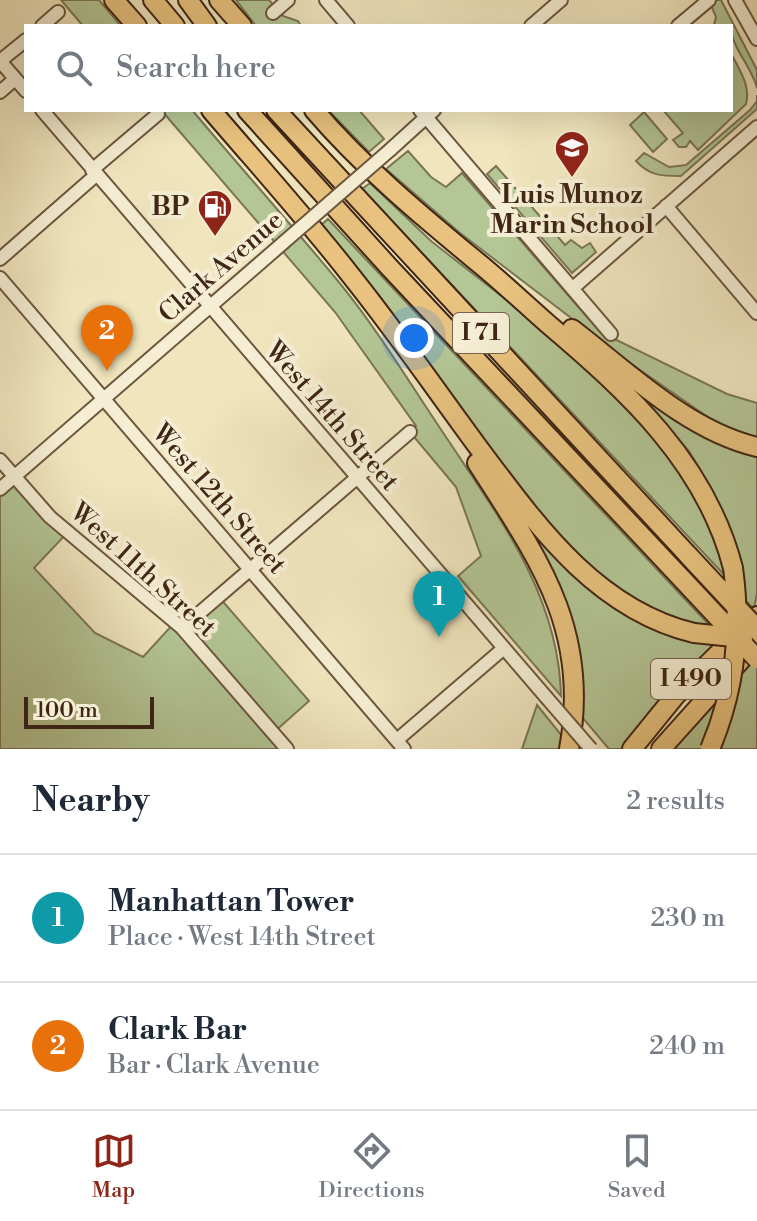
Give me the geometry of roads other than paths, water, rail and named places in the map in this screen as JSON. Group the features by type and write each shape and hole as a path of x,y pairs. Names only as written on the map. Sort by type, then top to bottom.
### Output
{"highway":[{"path":"114,0 135,24"},
{"path":"123,0 142,24"},
{"path":"153,0 173,24"},
{"path":"163,0 181,24"},
{"path":"188,0 206,24"},
{"path":"219,0 242,24"},
{"path":"229,0 243,24"},
{"path":"213,112 351,275 528,513 579,569 633,609 667,625 694,633 757,639"},
{"name":"I 71","path":"249,112 390,268 757,659"},
{"name":"I 71","path":"278,112 757,629"},
{"path":"316,112 378,177 595,364 656,426 686,464 709,502 725,538 733,568 736,661 732,687 710,749"},
{"path":"476,261 552,314 680,412 734,442 757,447"},
{"path":"408,351 534,553 565,622 575,670 576,692 569,749"},
{"name":"I 490","path":"632,749 675,696 757,616"},
{"name":"I 490","path":"661,749 757,639"}],"street":[{"path":"273,13 288,0"},
{"path":"326,0 346,24"},
{"path":"533,24 561,0"},
{"path":"680,24 709,0"},
{"path":"735,0 755,31"},
{"path":"44,24 58,12"},
{"path":"24,42 0,61 24,89"},
{"path":"0,92 15,79"},
{"name":"West 14th Street","path":"44,112 591,749"},
{"path":"426,112 611,334"},
{"name":"Clark Avenue","path":"0,489 390,150 426,112"},
{"path":"0,259 158,114"},
{"path":"573,288 757,127"},
{"path":"666,206 757,313"},
{"name":"West 12th Street","path":"0,278 400,744"},
{"path":"182,628 410,432"},
{"name":"West 11th Street","path":"0,460 50,517 182,628 287,749"},
{"path":"400,744 504,648"}],"place":[{"name":"Luis Munoz Marin School","path":"572,179"},
{"name":"BP","path":"215,238"},
{"name":"Clark Bar","path":"107,371"},
{"name":"Manhattan Tower","path":"439,637"}]}
